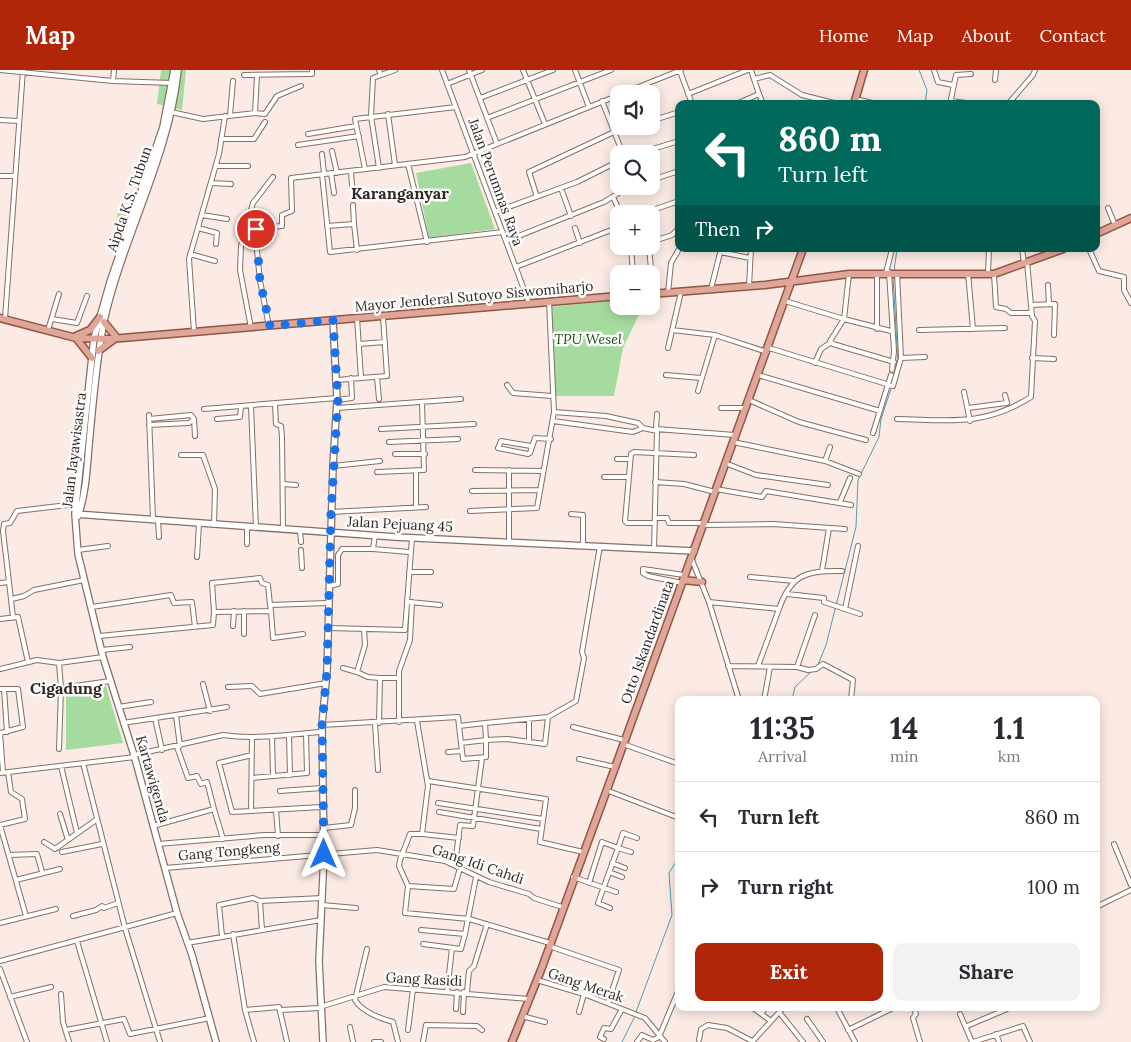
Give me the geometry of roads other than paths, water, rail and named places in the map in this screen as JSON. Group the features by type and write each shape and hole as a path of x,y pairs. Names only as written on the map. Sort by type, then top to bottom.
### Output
{"main road":[{"path":"854,100 864,70"},
{"path":"1100,232 1131,218"},
{"name":"Otto Iskandardinata","path":"512,1042 550,945 562,907 584,852 748,400 786,302 791,280 802,252"},
{"path":"660,294 877,272 991,274 1054,252"},
{"name":"Mayor Jenderal Sutoyo Siswomiharjo","path":"2,318 74,338 98,336 117,338 610,297"},
{"path":"92,358 74,338 90,330 102,320 117,338 98,351"},
{"path":"683,579 702,582"}],"street":[{"path":"0,70 113,81 172,83"},
{"path":"113,81 114,70"},
{"name":"Aipda K.S. Tubun","path":"98,336 110,282 163,127 174,70"},
{"name":"Aipda K.S. Tubun","path":"102,320 171,112 178,70"},
{"path":"244,75 312,74 312,70"},
{"path":"379,168 371,116 373,78 380,72 395,70"},
{"name":"Jalan Perumnas Raya","path":"442,70 529,303"},
{"path":"447,84 470,72 482,70"},
{"path":"524,70 545,124"},
{"path":"480,98 553,70"},
{"path":"575,70 589,107"},
{"path":"487,118 611,70"},
{"path":"641,85 681,70 690,100"},
{"path":"688,94 749,70 761,100"},
{"path":"934,70 938,82 953,85"},
{"path":"995,80 996,70"},
{"path":"1011,100 1033,75 1034,70"},
{"path":"2,318 23,71"},
{"path":"470,72 497,144"},
{"path":"951,100 953,85 957,74 971,74"},
{"path":"255,113 257,75"},
{"path":"754,79 770,75 802,95 822,100"},
{"path":"230,115 233,81"},
{"path":"171,112 196,118 255,113 265,114 277,96 302,86"},
{"path":"745,100 759,94"},
{"path":"270,326 260,281 255,229 282,226 282,215 292,211 291,178 465,157 610,98"},
{"path":"602,101 610,122"},
{"path":"365,169 355,119 456,107"},
{"path":"660,118 675,113"},
{"path":"388,114 395,165"},
{"path":"194,332 189,270 190,254 216,166 225,116"},
{"path":"0,120 20,122"},
{"path":"221,139 254,139 265,122"},
{"path":"308,134 356,126"},
{"path":"537,197 528,172 610,134"},
{"path":"298,145 359,136"},
{"path":"660,147 675,142"},
{"path":"332,150 337,173"},
{"path":"322,154 329,252 503,232"},
{"path":"408,164 426,242"},
{"path":"495,212 561,188 610,165"},
{"path":"216,166 248,166"},
{"path":"351,171 352,185"},
{"path":"660,177 675,172"},
{"path":"331,173 334,193"},
{"path":"0,176 15,176"},
{"path":"252,328 240,270 242,246 253,203 272,177"},
{"path":"211,183 231,184"},
{"path":"561,188 571,216"},
{"path":"506,241 571,216 616,195"},
{"path":"613,197 617,205"},
{"path":"660,208 675,202"},
{"path":"353,205 357,250"},
{"path":"1108,208 1115,226"},
{"path":"202,215 227,219"},
{"path":"326,226 354,224"},
{"path":"198,228 217,233 216,244"},
{"path":"575,228 580,242"},
{"path":"516,268 610,230"},
{"path":"660,239 675,232"},
{"path":"668,293 671,263 677,252"},
{"path":"711,289 720,252"},
{"path":"728,252 750,258"},
{"path":"749,286 751,252"},
{"path":"873,433 896,363 891,331 892,252"},
{"path":"989,252 996,308 1006,309 1011,313 1031,313"},
{"path":"897,419 970,421 1008,410 1032,396 1032,358 1035,321 1031,313 1023,252"},
{"path":"1090,252 1099,271 1124,277 1131,276"},
{"path":"190,254 215,261"},
{"path":"877,272 877,329"},
{"path":"892,272 901,358"},
{"path":"968,273 973,329"},
{"path":"815,363 821,349 830,342 844,319 849,274"},
{"path":"1124,277 1124,290 1131,303"},
{"path":"1048,285 1049,304"},
{"path":"668,348 681,292"},
{"path":"48,330 59,294"},
{"path":"52,319 78,323 87,296"},
{"path":"470,511 538,508 554,412 549,301"},
{"path":"786,302 877,329 891,331"},
{"path":"1031,304 1056,305 1054,335"},
{"path":"337,380 388,376 383,316"},
{"path":"357,318 361,378"},
{"path":"323,1042 320,1007 324,854 322,728 329,628 328,586 337,408 333,320"},
{"path":"919,330 1005,328"},
{"path":"672,330 715,335 890,385"},
{"path":"698,391 715,335"},
{"path":"92,358 98,336"},
{"name":"Jalan Jayawisastra","path":"77,516 87,471 98,336"},
{"path":"359,344 385,342"},
{"path":"830,342 896,363"},
{"path":"890,385 891,373 901,358 925,357"},
{"name":"Jalan Jayawisastra","path":"77,516 76,504 92,358"},
{"path":"1032,358 1054,359"},
{"path":"758,375 880,410"},
{"path":"666,376 702,378"},
{"path":"377,377 379,399"},
{"path":"204,410 352,398 351,378"},
{"path":"507,385 513,393 552,396"},
{"path":"964,392 970,421"},
{"path":"1005,395 1008,410"},
{"path":"337,408 461,400"},
{"path":"748,400 799,422 866,440"},
{"path":"376,472 424,470 425,441 422,403"},
{"path":"968,408 1006,403"},
{"path":"275,404 276,424 281,426 282,436 283,529"},
{"path":"250,406 256,528"},
{"path":"217,419 240,417 241,407"},
{"path":"721,408 746,408"},
{"path":"554,412 606,416 638,423 643,428"},
{"path":"654,549 657,414"},
{"path":"159,537 156,520 149,417 190,415 194,419 194,436"},
{"path":"149,426 189,423 194,419"},
{"path":"553,421 633,432 643,428 736,435"},
{"path":"381,429 474,424"},
{"path":"531,446 501,441 498,448 528,454 531,446 533,440 537,437 550,440"},
{"path":"389,442 458,439"},
{"path":"733,442 825,461 859,474"},
{"path":"825,461 830,447"},
{"path":"655,523 627,523 625,521 630,459 634,452 694,455"},
{"path":"181,454 203,455 215,489 215,525"},
{"path":"395,454 425,454"},
{"path":"618,459 630,459"},
{"path":"333,466 380,461"},
{"path":"725,463 756,475 828,485"},
{"path":"416,470 416,508"},
{"path":"475,470 543,471"},
{"path":"509,470 509,542"},
{"path":"604,477 628,477"},
{"path":"840,502 850,478"},
{"path":"655,482 684,484 762,497 766,491 851,505"},
{"path":"283,484 296,485"},
{"path":"472,491 540,490"},
{"path":"13,617 3,531 4,524 10,523 16,511 76,504"},
{"path":"331,512 426,507"},
{"path":"571,514 583,515 583,545"},
{"name":"Jalan Pejuang 45","path":"77,516 412,538 654,549 692,554"},
{"name":"Kartawigenda","path":"77,516 78,550 103,657 135,756 177,913 186,944 192,955 216,1042"},
{"path":"655,518 667,518 669,523 773,524 845,529"},
{"path":"197,557 199,524"},
{"path":"247,527 247,544"},
{"path":"822,570 829,528"},
{"path":"300,530 301,542"},
{"path":"373,549 375,535"},
{"path":"399,722 400,666 410,640 409,552 412,538"},
{"path":"78,550 108,546"},
{"path":"460,726 548,718 576,701 584,658 582,652 600,546"},
{"path":"845,609 858,546"},
{"path":"328,586 338,584 340,550 373,549 409,552"},
{"path":"302,550 302,568"},
{"path":"692,554 738,696"},
{"path":"643,569 683,579 648,576 643,573 643,569"},
{"path":"758,666 784,596 794,581 807,573 822,570 842,571"},
{"path":"409,572 431,572"},
{"path":"750,577 794,581"},
{"path":"98,636 214,624 212,583 260,578 262,583 268,586 273,638 303,634"},
{"path":"12,599 22,597 36,590 84,580"},
{"path":"0,583 9,582"},
{"path":"786,594 824,598 824,602 860,614"},
{"path":"92,607 171,595 174,603 192,602 195,627"},
{"path":"410,602 440,605"},
{"path":"329,628 405,630 410,602"},
{"path":"708,602 779,609"},
{"path":"270,605 328,603"},
{"path":"233,626 234,611"},
{"path":"244,611 244,634"},
{"path":"214,612 271,611"},
{"path":"796,667 815,615"},
{"path":"0,619 18,617 28,662"},
{"path":"357,672 365,645 364,630"},
{"path":"102,650 130,647"},
{"path":"0,669 28,662 47,660 59,663 103,657"},
{"path":"59,663 61,688 59,750"},
{"path":"728,666 796,667 814,670 823,664 853,680 851,696"},
{"path":"765,696 770,667"},
{"path":"343,668 368,677 399,678"},
{"path":"378,770 377,723 380,678"},
{"path":"61,688 110,681"},
{"path":"228,687 252,686 260,694 326,683"},
{"path":"203,684 210,710"},
{"path":"7,732 2,689 18,689 22,727 7,732 0,733 4,772 11,792 22,799 25,819 0,825 26,916"},
{"path":"118,707 151,702"},
{"path":"123,722 176,716 228,707"},
{"path":"176,716 178,746 188,778 197,776 201,784 207,782 223,839"},
{"path":"4,772 135,756 223,735 237,738 252,738 306,733 322,728 458,717 463,760 487,756 485,723"},
{"path":"155,718 162,750"},
{"path":"461,743 507,739 546,743 548,718"},
{"path":"529,719 529,742"},
{"path":"417,721 420,748 428,781 422,834"},
{"path":"573,727 624,742 675,762"},
{"path":"252,778 307,773 306,733"},
{"path":"289,734 290,775"},
{"path":"272,736 272,776"},
{"path":"251,811 252,738"},
{"path":"448,752 462,751"},
{"path":"252,755 220,763 232,812 322,807"},
{"path":"455,865 460,825 473,826 482,758"},
{"path":"579,760 615,767"},
{"path":"83,763 118,903 160,1042"},
{"path":"61,766 76,833"},
{"path":"428,781 546,799 541,829 540,840 542,843 584,852"},
{"path":"280,791 322,788"},
{"path":"158,844 278,836 324,831 351,825 355,808 355,790"},
{"path":"606,790 675,816"},
{"path":"438,803 543,819"},
{"path":"153,826 214,809"},
{"path":"276,810 278,836"},
{"path":"439,812 541,829"},
{"path":"60,814 68,840"},
{"path":"44,842 53,849 96,820"},
{"path":"64,827 74,825"},
{"path":"459,838 410,833 401,853 399,866 408,886 405,912 469,919 619,970 608,1003"},
{"path":"610,908 598,903 623,833 636,838"},
{"path":"588,882 602,842 631,852"},
{"path":"62,852 102,844"},
{"path":"1114,844 1131,885"},
{"name":"Gang Idi Cahdi","path":"324,854 377,850 401,853 455,865 476,877 562,907"},
{"path":"9,855 37,854 42,872"},
{"name":"Gang Tongkeng","path":"165,868 324,854"},
{"path":"612,863 625,868"},
{"path":"408,886 454,889 460,868"},
{"path":"16,880 60,869"},
{"path":"609,872 622,877"},
{"path":"423,944 462,948 476,877"},
{"path":"573,877 616,892"},
{"path":"1100,905 1131,890"},
{"path":"222,936 219,905 253,898 260,901 322,898"},
{"path":"260,901 262,930"},
{"path":"73,916 96,910 102,906 104,908 118,903"},
{"path":"322,905 356,908"},
{"path":"0,923 56,909"},
{"path":"0,961 177,913"},
{"path":"186,944 233,934 321,920"},
{"path":"463,1012 469,971 474,966 487,924"},
{"path":"420,930 466,934"},
{"path":"233,934 245,1010 254,1042"},
{"path":"77,941 108,1042"},
{"path":"447,992 452,948"},
{"path":"367,949 354,997 359,1006 376,1017 392,1022 398,1042"},
{"path":"0,969 27,1042"},
{"name":"Gang Merak","path":"537,980 584,994 645,1018 660,1037"},
{"name":"Gang Rasidi","path":"245,1010 279,1007 280,1010 320,1007 384,986 529,999"},
{"path":"10,997 52,987"},
{"path":"408,1030 413,989"},
{"path":"456,1009 457,992"},
{"path":"61,994 63,1022 69,1042"},
{"path":"579,1012 584,994"},
{"path":"637,1042 642,1035 653,1040 660,1037 675,999"},
{"path":"604,1039 600,1037 604,1028 611,1029 622,1009"},
{"path":"280,1010 287,1042"},
{"path":"758,1011 771,1021"},
{"path":"838,1011 855,1042"},
{"path":"848,1030 887,1011"},
{"path":"915,1011 916,1014 913,1018 920,1042"},
{"path":"966,1026 1002,1011"},
{"path":"699,1040 701,1029 708,1025 727,1028 752,1042 779,1012 803,1042"},
{"path":"960,1014 972,1042 1024,1026 1030,1042"},
{"path":"522,1016 545,1022"},
{"path":"66,1030 124,1019 130,1034 210,1018"},
{"path":"807,1019 823,1042"},
{"path":"423,1042 426,1025 477,1026 482,1030"},
{"path":"350,1027 353,1042"},
{"path":"996,1034 999,1042"},
{"path":"660,1037 665,1042"},
{"path":"374,1042 380,1042"}],"waterway":[{"path":"919,70 927,90 926,100"},
{"path":"894,271 897,252"},
{"path":"893,277 898,363"},
{"path":"817,667 826,645 856,527 858,480 879,437 881,419 892,386"},
{"path":"793,696 795,687 812,671"},
{"path":"636,1012 672,915 669,873 675,863"},
{"path":"622,1042 635,1016"}],"district":[{"name":"Karanganyar","path":"400,193"},
{"name":"Cigadung","path":"66,688"}],"park label":[{"name":"TPU Wesel","path":"588,339"}]}
